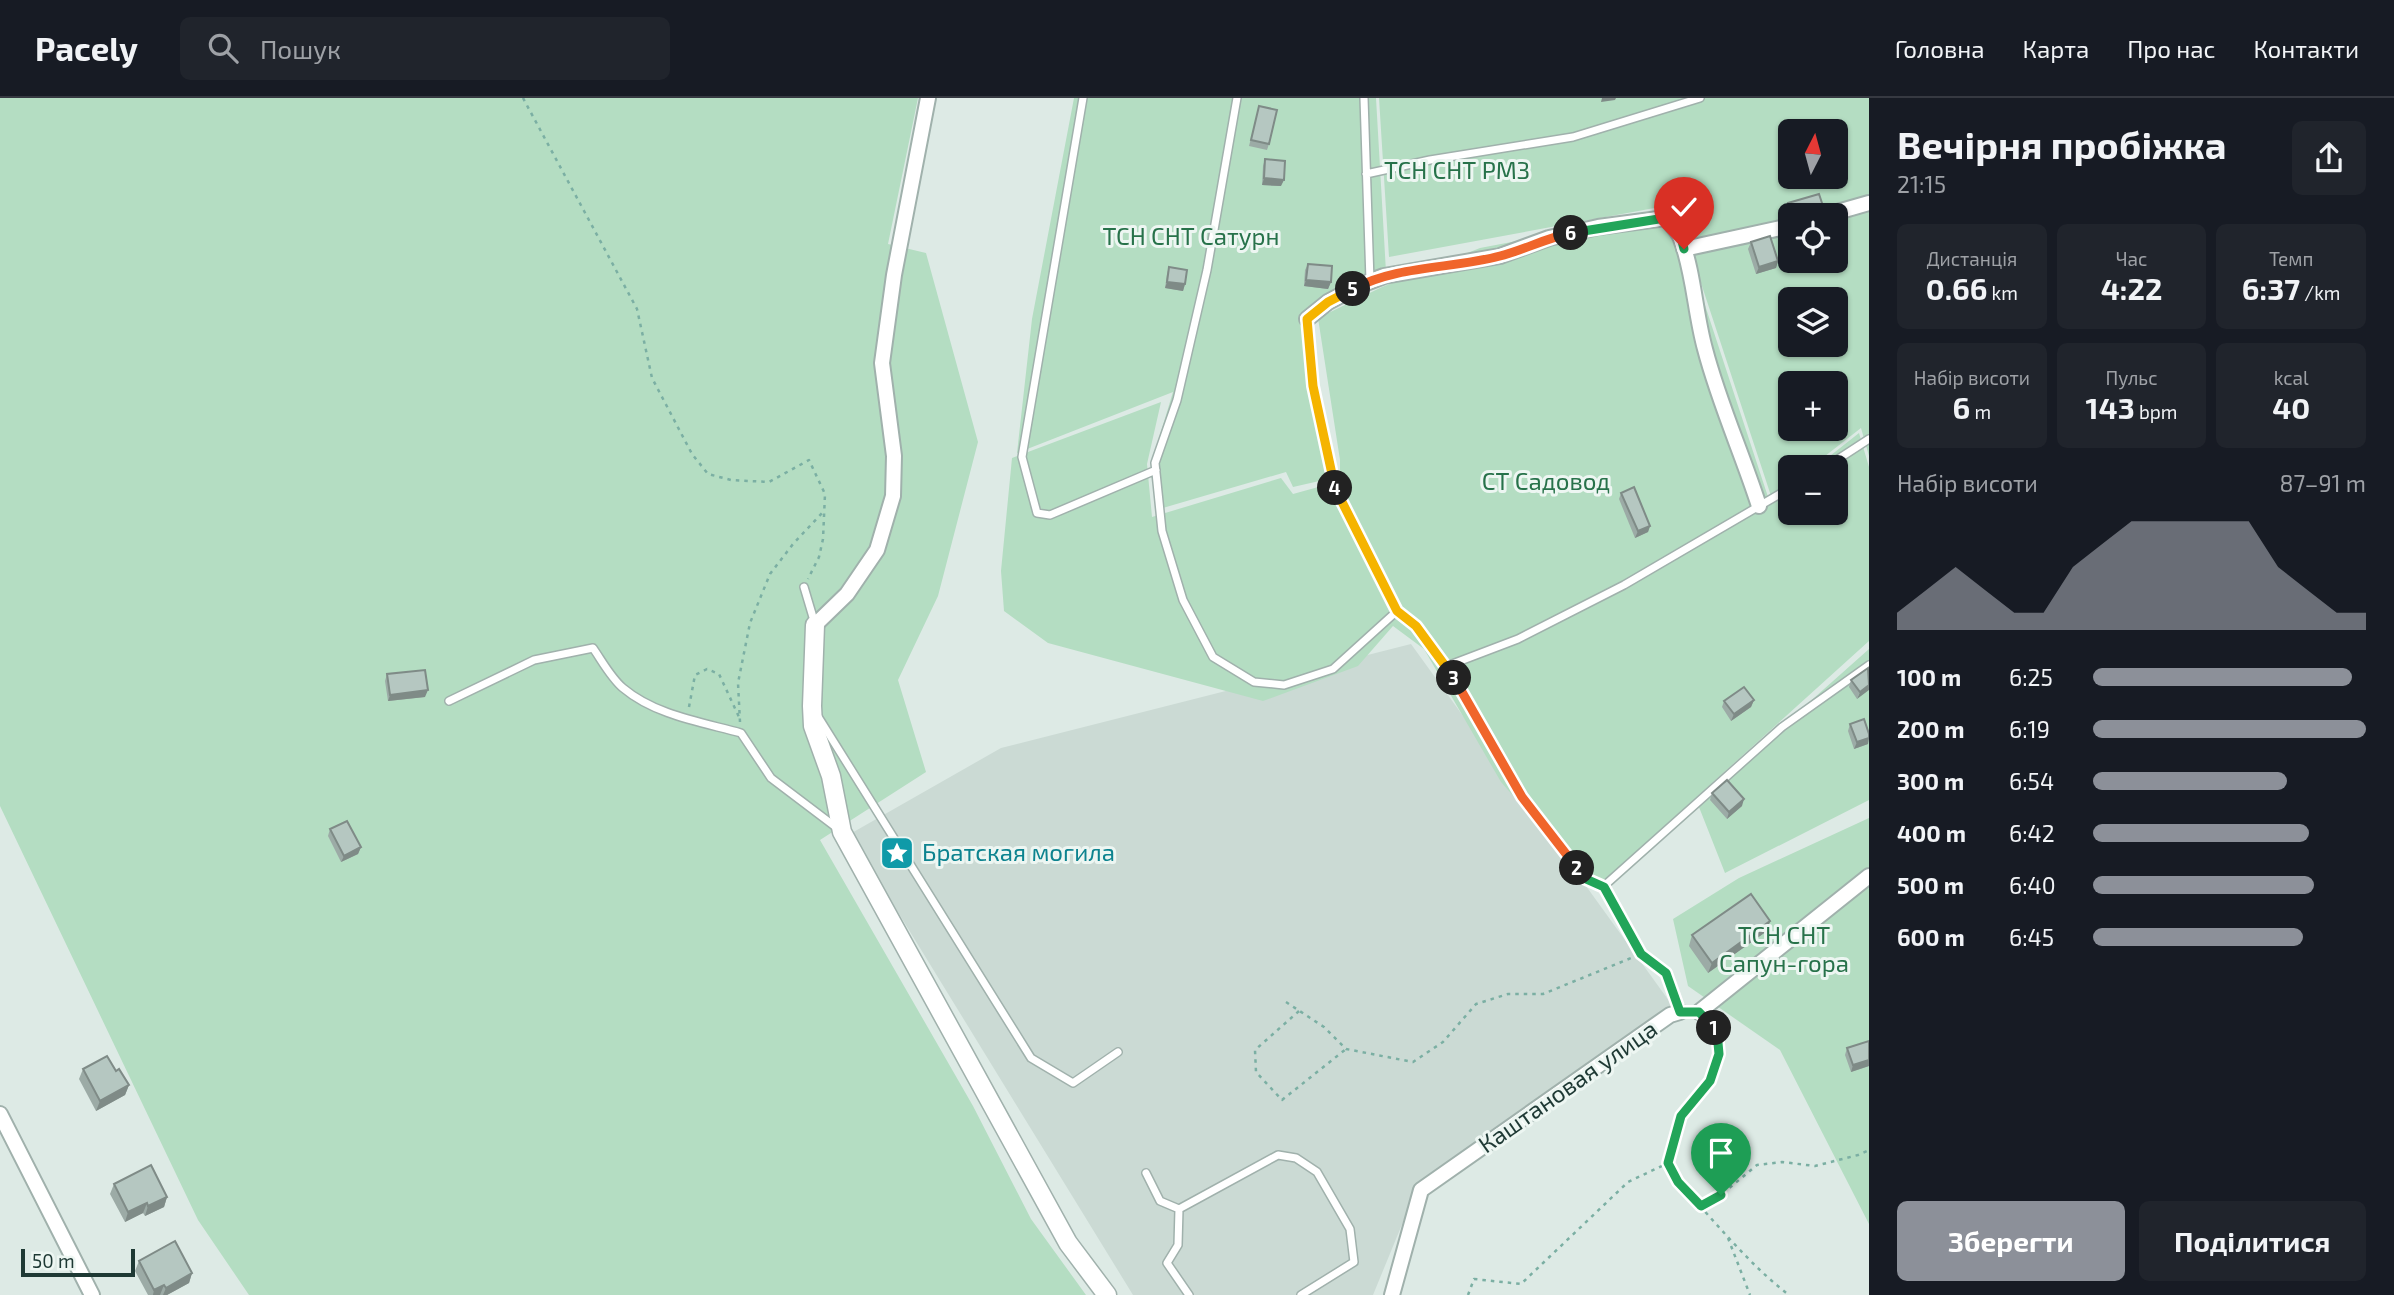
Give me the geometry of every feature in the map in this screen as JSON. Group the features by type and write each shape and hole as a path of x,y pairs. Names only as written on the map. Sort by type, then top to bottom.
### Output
{"street":[{"path":"928,98 894,275 882,363 894,456 893,496 877,550 847,594 815,625 811,706 813,726 831,776 842,832 1068,1243 1107,1295"},
{"path":"1848,209 1869,203"},
{"path":"1307,319 1328,302 1384,276 1500,256 1549,238 1586,230 1665,218 1681,237 1697,303 1704,347 1721,406 1741,450 1759,506"},
{"path":"1684,249 1778,229"},
{"path":"1699,1012 1869,876"},
{"name":"Каштановая улица","path":"1392,1295 1421,1190 1670,1015 1680,1012"},
{"path":"0,1114 92,1295"}],"lane":[{"path":"1083,98 1022,457 1037,513 1050,515 1156,470"},
{"path":"1237,98 1207,270 1177,400 1155,463 1162,531 1183,600 1213,657 1254,682 1284,685 1333,670 1397,611"},
{"path":"1364,98 1370,281"},
{"path":"1366,174 1430,160 1573,138 1700,98"},
{"path":"1307,319 1313,386 1334,485 1397,611 1416,626 1447,666 1518,639 1624,585 1778,495"},
{"path":"1844,455 1869,439"},
{"path":"804,587 815,625"},
{"path":"449,701 534,660 593,648 622,687 653,706 741,733 771,778 842,832"},
{"path":"1604,887 1782,727 1869,665"},
{"path":"811,706 1031,1058 1073,1083 1118,1052"},
{"name":"Каштановая улица","path":"1680,1012 1699,1012"},
{"path":"1179,1209 1278,1155 1296,1158 1317,1172 1350,1229 1354,1262 1301,1295"},
{"path":"1146,1173 1160,1200 1179,1209"},
{"path":"1179,1209 1178,1245 1167,1263 1189,1295"}],"path":[{"path":"523,98 637,309 652,378 692,454 708,474 731,480 769,482 809,460 825,494 823,539 819,556 804,587"},
{"path":"741,733 738,683 750,624 770,574 793,544 824,512"},
{"path":"1447,666 1522,797 1586,879 1604,887 1641,954 1666,973 1680,1012"},
{"path":"686,718 695,675 707,669 719,674 740,720"},
{"path":"1286,1002 1324,1027 1346,1049 1413,1062 1443,1042 1476,1004 1508,993 1543,994 1641,954"},
{"path":"1299,1011 1255,1050 1256,1072 1282,1100 1346,1049"},
{"path":"1699,1012 1717,1032 1719,1054 1710,1081 1681,1116 1668,1163 1678,1182 1726,1235 1763,1275 1789,1295"},
{"path":"1701,1206 1732,1187 1757,1165 1782,1162 1815,1166 1869,1150"},
{"path":"1468,1295 1474,1279 1521,1284 1628,1182 1668,1163"},
{"path":"1726,1235 1750,1295"}],"shaded area":[{"path":"1411,644 1672,1005 1419,1183 1373,1295 1133,1295 850,834 1001,748"}],"green space":[{"path":"0,98 918,98 888,244 926,253 978,442 938,596 898,680 926,772 820,840 973,1106 1031,1219 1086,1295 249,1295 198,1220 0,806"},
{"name":"ТСН СНТ Сатурн","path":"1074,98 1376,98 1386,272 1342,291 1306,329 1314,408 1328,479 1293,487 1286,472 1156,510 1153,458 1173,392 1017,453 1032,319"},
{"name":"ТСН СНТ РМЗ","path":"1379,98 1869,98 1869,456 1861,428 1848,438 1848,371 1778,371 1778,441 1844,441 1826,455 1778,455 1778,494 1772,499 1676,207 1660,207 1389,257"},
{"name":"СТ Садовод","path":"1671,212 1677,220 1770,503 1778,497 1778,525 1848,525 1848,455 1831,455 1859,433 1869,467 1869,641 1595,889 1501,782 1424,649 1393,626 1358,666 1263,701 1048,643 1004,611 1001,571 1012,458 1161,402 1147,464 1152,517 1281,478 1293,494 1340,481 1340,460 1318,318 1382,287 1480,248"},
{"path":"1869,649 1869,800 1725,873 1697,802"},
{"name":"ТСН СНТ Сапун-гора","path":"1869,818 1869,1224 1780,1050 1688,986 1673,919 1739,878"}],"building":[{"path":"1259,106 1277,110 1269,144 1251,140"},
{"path":"1265,159 1285,161 1284,180 1264,178"},
{"path":"1819,194 1822,203 1788,203"},
{"path":"1770,236 1778,261 1759,267 1751,242"},
{"path":"1308,264 1332,266 1331,282 1306,280"},
{"path":"1169,267 1187,270 1185,284 1167,282"},
{"path":"1634,487 1650,526 1638,531 1621,493"},
{"path":"1868,668 1869,685 1860,692 1851,680"},
{"path":"425,670 428,690 390,695 387,674"},
{"path":"1744,687 1754,700 1734,714 1724,701"},
{"path":"1864,719 1869,738 1857,742 1850,724"},
{"path":"1727,780 1744,799 1729,812 1712,793"},
{"path":"347,821 361,847 344,856 330,829"},
{"path":"1751,894 1770,921 1712,963 1692,935"},
{"path":"1869,1041 1869,1060 1853,1065 1847,1048"},
{"path":"107,1056 129,1085 100,1101 83,1069"},
{"path":"151,1165 167,1197 128,1212 114,1184"},
{"path":"175,1241 192,1273 166,1288 164,1285 154,1290 139,1261"}],"place":[{"name":"Братская могила","path":"897,853"}],"route":[{"path":"1684,249 1681,237 1665,218 1598,228 1549,238 1500,256 1384,276 1328,302 1307,319 1313,386 1334,485 1397,611 1416,626 1447,666 1522,797 1586,879 1604,887 1641,954 1666,973 1680,1012 1699,1012 1717,1032 1719,1054 1710,1081 1681,1116 1668,1163 1678,1182 1701,1206 1721,1195"}]}
